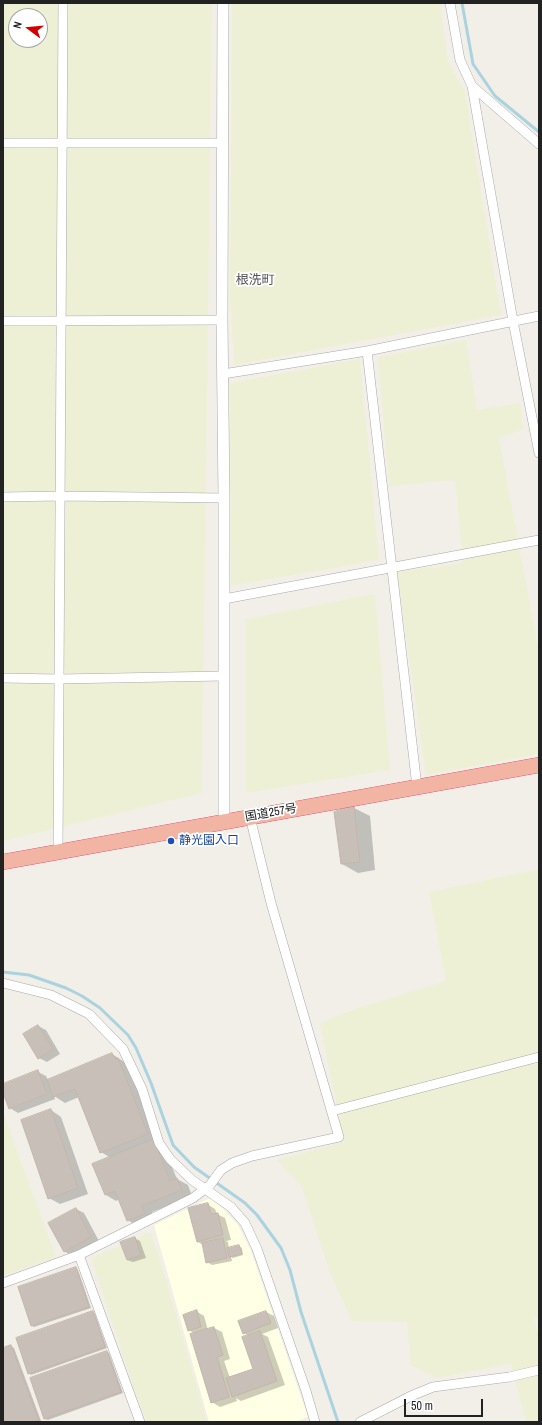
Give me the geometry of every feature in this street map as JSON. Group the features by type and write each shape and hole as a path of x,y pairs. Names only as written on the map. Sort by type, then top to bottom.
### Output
{"highway":[{"name":"国道257号","path":"3,862 539,765"}],"street":[{"path":"58,852 63,3"},
{"path":"223,3 224,143 222,320 224,498 224,822"},
{"path":"450,3 460,60 472,86 513,321 539,453"},
{"path":"472,86 539,144"},
{"path":"3,143 224,143"},
{"path":"223,374 367,351 539,316"},
{"path":"3,321 222,320"},
{"path":"367,351 417,787"},
{"path":"3,497 60,496 224,498"},
{"path":"224,599 539,540"},
{"path":"3,678 59,679 224,676"},
{"path":"3,1283 79,1255 193,1198 208,1187 220,1170 232,1163 252,1156 339,1137 271,903 250,817"},
{"path":"3,983 52,995 89,1014 123,1049 142,1089 159,1143 170,1159 208,1187 231,1207 245,1223 257,1249 306,1391 315,1422"},
{"path":"332,1111 539,1057"},
{"path":"79,1255 140,1422"},
{"path":"360,1422 411,1396 433,1387 508,1377 539,1370"}],"shaded area":[{"path":"3,3 212,3 202,793 3,841"},
{"path":"232,3 440,3 448,61 465,92 501,315 234,365 230,300"},
{"path":"466,340 477,410 520,403 523,429 499,438 539,652 539,754 426,775 397,572 463,563 455,480 389,486 378,357"},
{"path":"360,359 379,560 231,586 230,383"},
{"path":"375,594 390,770 246,793 246,619"},
{"path":"539,869 539,1318 534,1319 539,1336 539,1422 526,1422 511,1364 436,1378 411,1365 407,1322 352,1321 330,1273 302,1187 277,1160 344,1142 320,1023 355,1009 446,981 429,892"},
{"path":"3,1112 56,1257 3,1276"},
{"path":"210,1198 238,1225 251,1251 308,1417 295,1422 209,1422 154,1225"},
{"path":"151,1232 207,1422 147,1422 135,1393 91,1258"}],"building":[{"path":"354,806 360,862 341,864 334,812"},
{"path":"38,1025 53,1049 38,1059 23,1034"},
{"path":"112,1053 115,1059 118,1058 148,1134 100,1153 75,1089 53,1097 47,1080"},
{"path":"38,1070 47,1094 9,1109 3,1093 3,1084"},
{"path":"51,1109 78,1188 48,1199 21,1120"},
{"path":"154,1139 170,1181 177,1178 182,1190 142,1206 145,1214 127,1221 115,1191 105,1195 92,1164"},
{"path":"208,1203 211,1214 218,1213 223,1235 197,1242 188,1208"},
{"path":"76,1208 91,1237 64,1252 48,1223"},
{"path":"135,1237 141,1255 127,1260 120,1242"},
{"path":"223,1238 227,1258 206,1263 202,1243"},
{"path":"239,1245 242,1254 229,1257 227,1248"},
{"path":"76,1267 89,1307 31,1326 18,1287"},
{"path":"197,1310 201,1327 188,1331 183,1315"},
{"path":"93,1311 105,1347 28,1374 16,1338"},
{"path":"266,1311 271,1323 243,1334 238,1321"},
{"path":"214,1327 223,1355 217,1357 229,1397 211,1403 190,1334"},
{"path":"260,1331 277,1381 232,1397 226,1378 253,1369 242,1337"},
{"path":"11,1345 39,1420 33,1422 3,1422 3,1348"},
{"path":"107,1351 121,1392 44,1419 30,1378"}],"waterway":[{"path":"462,3 473,64 495,96 539,132"},
{"path":"3,972 29,975 66,988 82,996 100,1008 128,1035 136,1048 151,1083 173,1145 194,1167 245,1203 257,1215 281,1248 290,1270 301,1312 338,1422"}],"place":[{"name":"静光園入口","path":"171,841"}],"district":[{"name":"根洗町","path":"255,281"}]}
